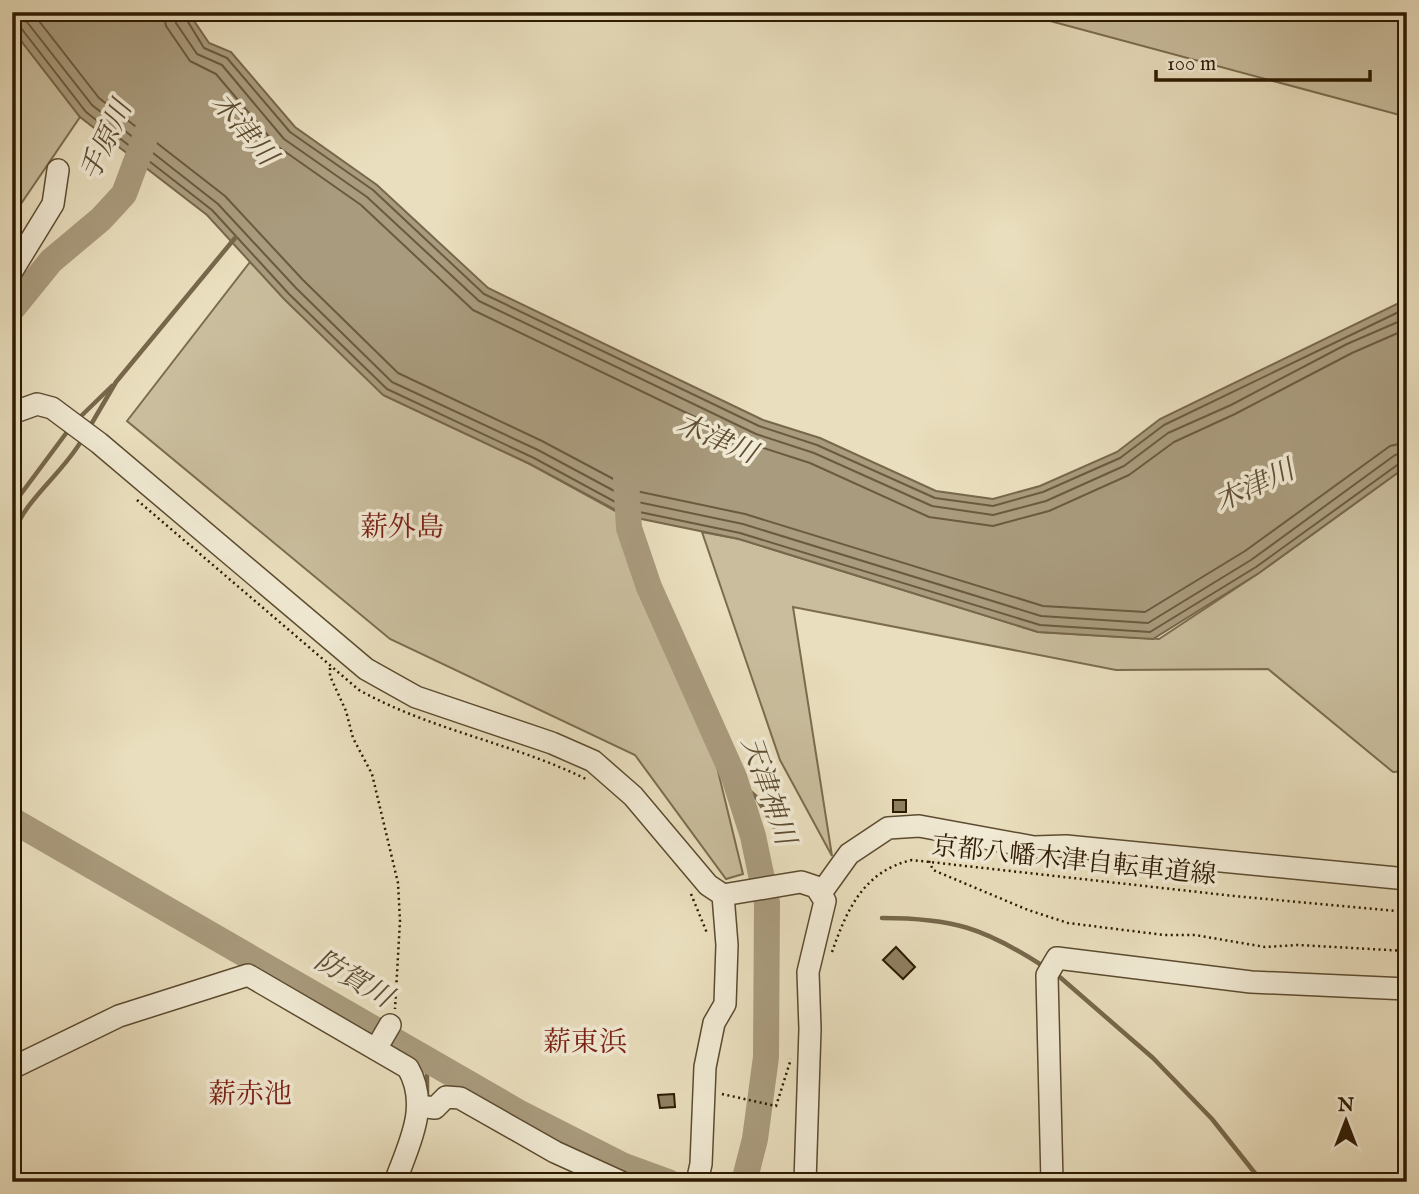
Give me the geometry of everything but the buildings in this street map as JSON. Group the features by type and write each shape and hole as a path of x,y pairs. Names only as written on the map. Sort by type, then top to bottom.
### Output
{"street":[{"path":"12,271 53,204 58,170"},
{"path":"12,413 37,404 52,408 99,443 366,669 416,696 552,743 593,761 621,783 708,885 723,895 763,887 809,883 821,893 824,912 808,972 810,1029 805,1182"},
{"path":"821,893 849,854 864,843 888,828 919,826 1034,846 1066,846 1407,879"},
{"path":"696,1182 701,1164 705,1067 714,1023 725,1004 727,945 723,895"},
{"path":"1052,1182 1047,975 1057,958 1251,982 1407,989"},
{"path":"12,1068 119,1016 241,975 248,975 382,1039 408,1068 416,1082 417,1122 395,1182"},
{"path":"418,1106 435,1108 446,1097 460,1097 555,1152 621,1182"}],"path":[{"path":"330,667 330,676 346,712 353,738 372,774 398,883 401,921 399,985 382,1039"},
{"name":"京都八幡木津自転車道線","path":"829,962 849,910 881,870 912,860 1208,894 1407,912"},
{"path":"929,860 933,870 1028,910 1068,923 1164,935 1195,935 1265,947 1298,945 1407,951"},
{"path":"727,1097 777,1105 793,1050"}],"shaded area":[{"path":"917,12 1407,12 1407,117 1039,18 921,16"},
{"path":"12,29 80,117 12,217"},
{"path":"250,262 385,396 530,464 628,518 649,587 717,767 743,874 726,879 635,755 390,639 127,421"},
{"path":"1407,466 1407,771 1393,772 1268,669 1116,670 793,607 832,856 780,760 702,532 739,539 1038,632 1159,639 1259,573"}],"water":[{"name":"木津川","path":"12,12 188,12 209,43 231,52 295,127 377,185 488,288 763,420 820,438 936,491 993,499 1040,486 1117,452 1160,419 1407,299 1407,466 1259,573 1153,639 1038,632 739,539 627,516 530,464 383,395 284,299 207,215 80,117 12,29"}],"waterway":[{"name":"手原川","path":"12,309 51,261 101,219 124,194 149,127"},
{"path":"89,428 116,382 235,238"},
{"path":"78,419 112,386"},
{"path":"12,506 70,428"},
{"path":"12,536 27,509 66,463 83,438"},
{"name":"天津神川","path":"626,480 629,528 649,587 734,777 753,836 767,903 766,1057 755,1139 744,1182"},
{"path":"734,777 757,798 782,840"},
{"name":"防賀川","path":"12,820 518,1112 624,1166 668,1182"},
{"path":"882,918 929,920 967,928 1003,942 1043,966"},
{"path":"1054,972 1153,1058 1212,1119 1262,1182"},
{"path":"427,1059 427,1098"}],"district":[{"name":"薪外島","path":"402,528"},
{"name":"薪東浜","path":"585,1043"},
{"name":"薪赤池","path":"250,1095"}]}
